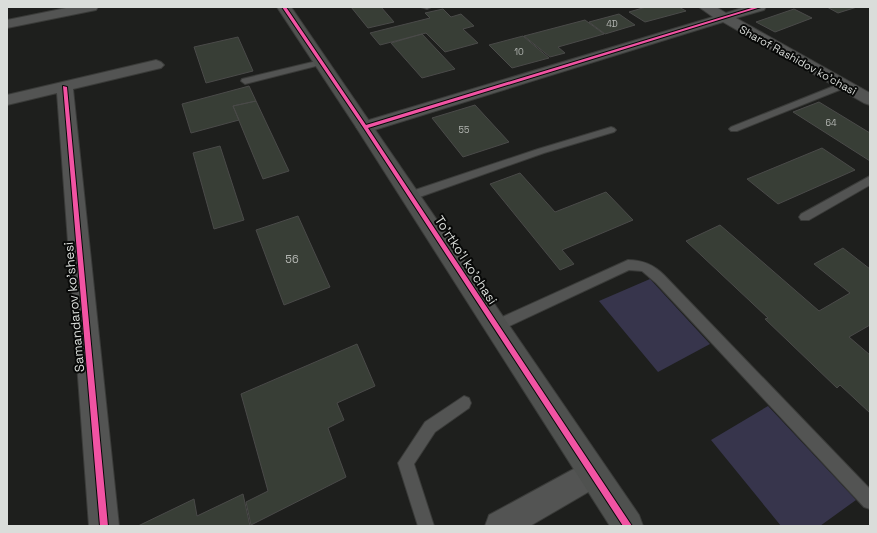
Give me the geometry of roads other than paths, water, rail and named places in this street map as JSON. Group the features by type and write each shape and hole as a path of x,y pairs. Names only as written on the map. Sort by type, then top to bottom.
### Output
{"street":[{"path":"7,24 91,7"},
{"name":"To'rtko'l ko'chasi","path":"284,7 365,127 592,474 628,526"},
{"name":"Sharof Rashidov ko'chasi","path":"706,7 870,100"},
{"path":"365,127 759,7"},
{"path":"7,100 156,65"},
{"name":"Samandarov ko'shesi","path":"65,87 104,526"},
{"path":"500,526 592,474"}],"lane":[{"path":"245,81 321,62"},
{"path":"734,129 844,85"},
{"path":"410,196 541,151 611,130"},
{"path":"805,217 870,180"},
{"path":"496,326 628,265 638,264 648,268 870,501"},
{"path":"426,526 406,463 430,427 464,403"}]}
